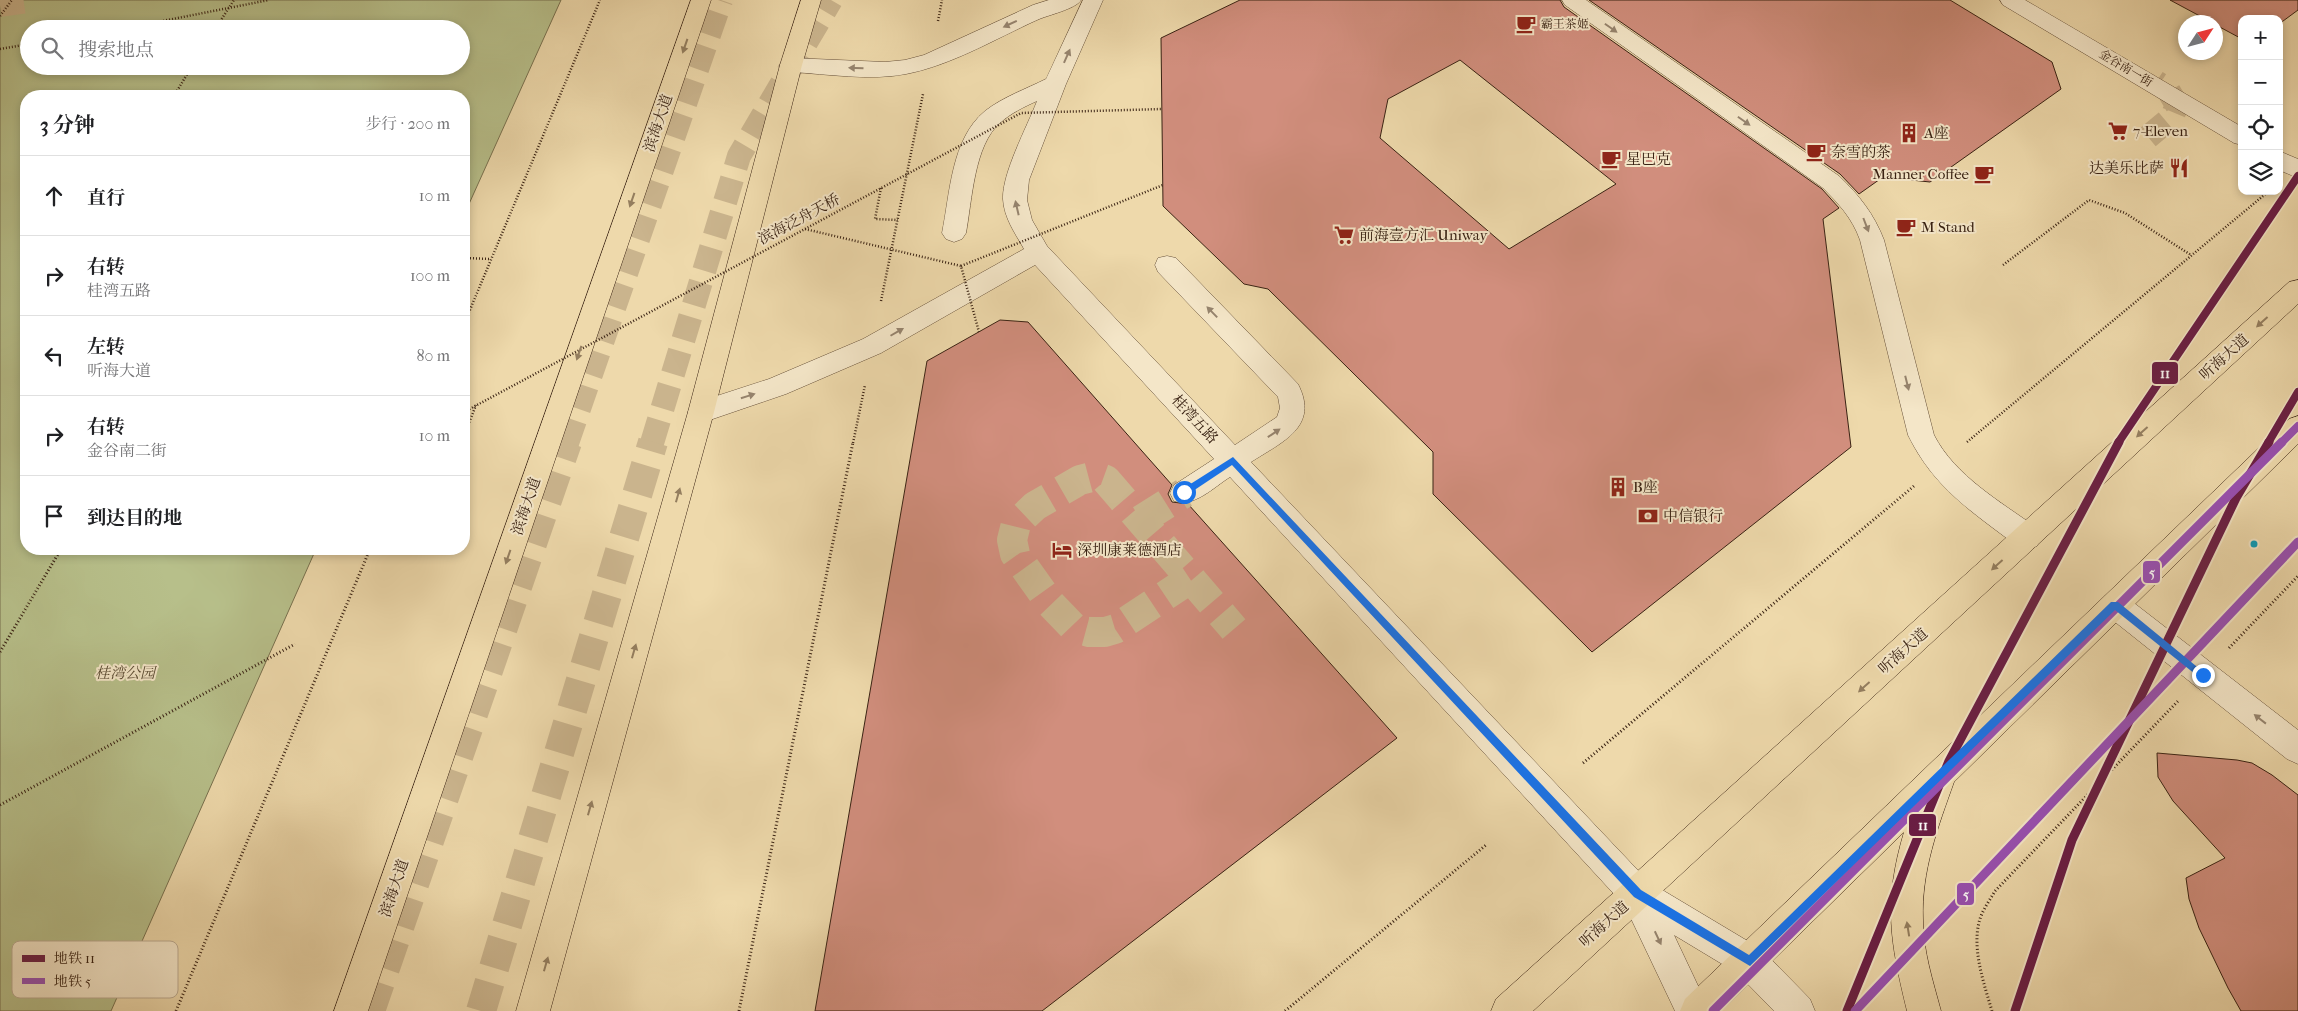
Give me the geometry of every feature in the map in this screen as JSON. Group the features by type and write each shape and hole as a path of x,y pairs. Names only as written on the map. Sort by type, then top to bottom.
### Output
{"main road":[{"name":"滨海大道","path":"352,1011 700,0"},
{"path":"533,1011 702,412 791,65 811,0"},
{"name":"听海大道","path":"1508,1011 2298,289"},
{"path":"1697,1011 2298,428"},
{"path":"1924,1011 1916,980 1906,921 1910,866 1924,814 1945,769"}],"street":[{"path":"791,65 885,68 930,61 1040,10 1071,0"},
{"name":"桂湾五路","path":"1093,0 1055,84 1017,180 1015,200 1020,221 1038,252 1637,894 1750,961 1798,1011"},
{"path":"1572,0 1832,182 1850,200 1865,220 1872,240 1926,450 1938,466 2027,538"},
{"name":"金谷南一街","path":"2010,0 2238,135"},
{"path":"954,233 971,151 977,134 990,119 1005,109 1055,84"},
{"path":"2283,161 2298,170"},
{"path":"702,412 777,387 872,346 1038,252"},
{"path":"1167,265 1289,391 1294,402 1293,413 1286,425 1184,492"},
{"path":"2114,605 2298,749"},
{"name":"桂湾五路","path":"1637,894 1692,1011"}],"path":[{"path":"0,16 12,0"},
{"path":"221,20 234,0"},
{"path":"168,20 269,0"},
{"path":"470,310 600,0"},
{"path":"739,1011 942,0"},
{"path":"0,49 20,46"},
{"path":"178,90 187,75"},
{"name":"滨海泛舟天桥","path":"470,409 1021,113 1162,109"},
{"path":"805,229 961,266 1163,185"},
{"path":"881,188 875,219 898,220"},
{"path":"2003,265 2088,200 2125,213 2191,255"},
{"path":"470,258 491,259"},
{"path":"961,266 979,332"},
{"path":"470,419 476,406"},
{"path":"0,652 57,555"},
{"path":"176,1011 367,555"},
{"path":"1992,1011 1985,992 1979,955 1980,920 1995,891 2298,576"},
{"path":"0,805 295,644"},
{"path":"1285,1011 1486,845"}],"green space":[{"name":"桂湾公园","path":"0,0 561,0 470,202 470,90 20,90 20,555 313,555 142,941 12,941 12,998 117,998 111,1011 0,1011"}],"building":[{"name":"前海壹方汇 Uniway","path":"1240,0 1560,0 1564,7 1822,189 1839,208 1823,219 1851,447 1592,652 1433,494 1433,452 1268,289 1244,284 1163,206 1161,38","holes":["1460,60 1616,184 1509,249 1380,138 1388,99"]},
{"name":"A座","path":"1589,0 1950,0 2052,62 2061,89 1930,182 1883,177 1859,194 1840,174"},
{"path":"2170,0 2298,0 2298,10 2283,21 2283,15 2238,15 2238,37 2223,29 2223,15 2198,15"},
{"name":"深圳康莱德酒店","path":"1000,320 1028,322 1172,485 1168,494 1172,502 1188,504 1397,738 1042,1011 815,1011 927,361"},
{"path":"2157,753 2252,763 2272,775 2298,795 2298,1011 2241,1011 2228,988 2199,928 2189,899 2186,878 2225,858 2173,801 2158,777"}],"tunnel":[{"path":"0,5 34,0"},
{"path":"567,443 721,0"},
{"path":"652,443 739,156 831,0"},
{"path":"2148,137 2172,117 2177,105 2168,90 2156,82"},
{"path":"370,1011 567,442"},
{"path":"481,1011 653,442"},
{"path":"1190,579 1115,629 1105,632 1089,632 1074,628 1050,603 1015,554 1012,540 1016,524 1035,506 1080,480 1095,476 1106,480 1234,629"},
{"path":"1141,520 1184,493"}],"metro line":[{"name":"11","path":"1847,1011 1949,761 2118,443 2298,176"},
{"name":"11","path":"2015,1011 2072,840 2236,498 2298,392"},
{"name":"5","path":"1713,1011 2298,426"},
{"name":"5","path":"1855,1011 2298,542"}],"place":[{"name":"霸王茶姬","path":"1526,24"},
{"name":"7-Eleven","path":"2118,131"},
{"name":"A座","path":"1909,133"},
{"name":"奈雪的茶","path":"1816,152"},
{"name":"星巴克","path":"1611,159"},
{"name":"达美乐比萨","path":"2179,168"},
{"name":"Manner Coffee","path":"1984,174"},
{"name":"M Stand","path":"1906,227"},
{"name":"前海壹方汇 Uniway","path":"1344,235"},
{"name":"B座","path":"1618,487"},
{"name":"中信银行","path":"1648,516"},
{"name":"深圳康莱德酒店","path":"1062,550"}],"route":[{"path":"1184,492 1233,460 1637,894 1750,961 1816,894 2114,605 2203,675"}]}
